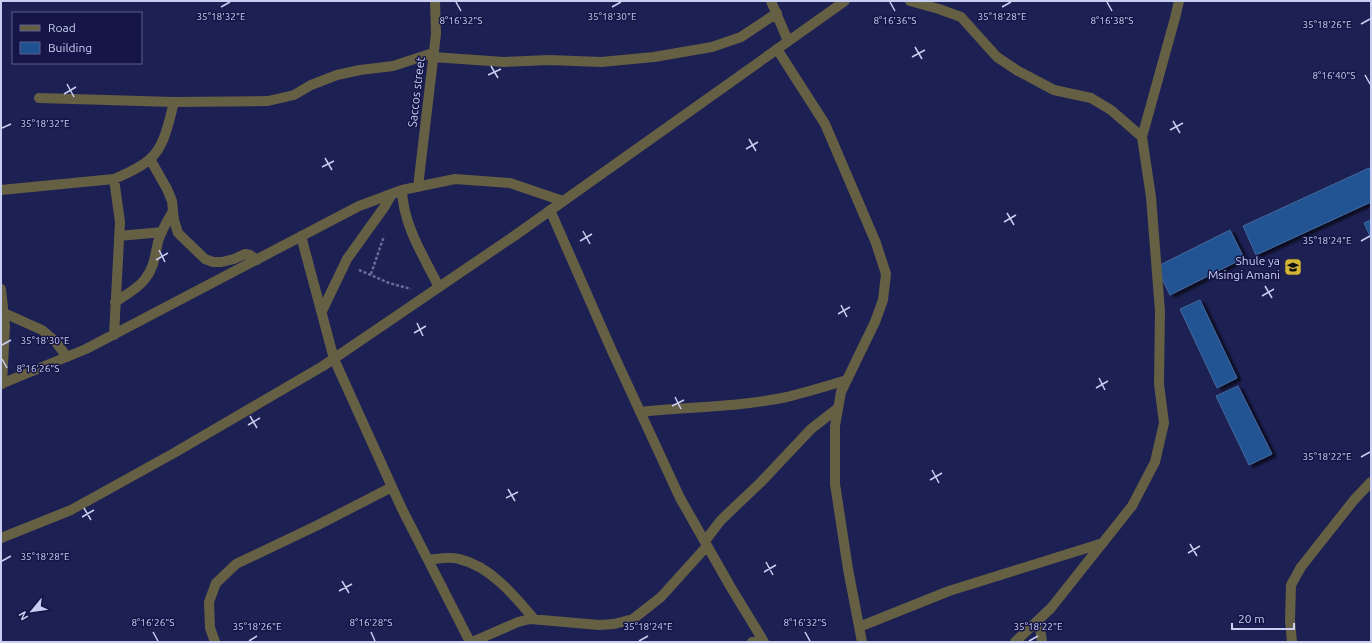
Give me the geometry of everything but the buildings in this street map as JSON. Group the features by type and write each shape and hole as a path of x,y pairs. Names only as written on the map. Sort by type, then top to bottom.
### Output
{"street":[{"name":"Saccos street","path":"418,187 436,34 434,1"},
{"path":"771,1 788,41"},
{"path":"1,538 70,510 180,449 334,359 563,201 845,1"},
{"path":"910,1 939,8 961,17 997,57 1018,71 1054,90 1091,98 1111,110 1142,137"},
{"path":"1015,642 1051,608 1132,506 1155,462 1164,423 1159,384 1160,311 1151,197 1142,137 1176,18 1179,1"},
{"path":"39,98 174,102 268,101 294,95 311,85 337,75 360,70 393,66 433,55 504,62 549,60 601,62 654,57 712,47 734,40 741,37 776,13"},
{"path":"777,49 824,124 876,243 886,274 883,300 875,322 841,392 835,426 835,484 848,569 862,642"},
{"path":"1,190 114,179 130,172 150,159 160,145 168,125 174,102"},
{"path":"150,159 168,189 172,201 174,220 178,233 205,259 213,262 222,262 245,254 250,255 257,260"},
{"path":"114,179 120,222 114,335"},
{"path":"1,289 5,326 1,384 86,349 359,206 402,190 455,179 510,183 563,201"},
{"path":"402,190 403,202 409,226 439,287"},
{"path":"322,311 347,258 392,194"},
{"path":"550,210 680,498 759,641"},
{"path":"115,302 132,292 144,281 152,268 158,241 173,211"},
{"path":"119,236 162,232"},
{"path":"301,236 334,359 392,487 471,642 518,622 530,619 599,625 614,624 633,619 661,597 706,544 721,520 761,482 806,434 838,408"},
{"path":"4,313 42,330 56,341 67,357"},
{"path":"640,412 722,406 787,397 847,380"},
{"path":"1292,642 1290,620 1291,586 1301,567 1354,500 1371,482"},
{"path":"215,642 210,628 209,602 216,583 236,564 318,525 392,487"},
{"path":"859,627 949,591 1103,543"},
{"path":"428,560 459,558 475,564 491,574 518,600 534,619"},
{"path":"1039,620 1042,642"},
{"path":"205,642 210,628"}],"path":[{"path":"344,265 371,274 389,283 428,294"}],"place":[{"name":"Shule ya Msingi Amani","path":"1293,267"}]}
